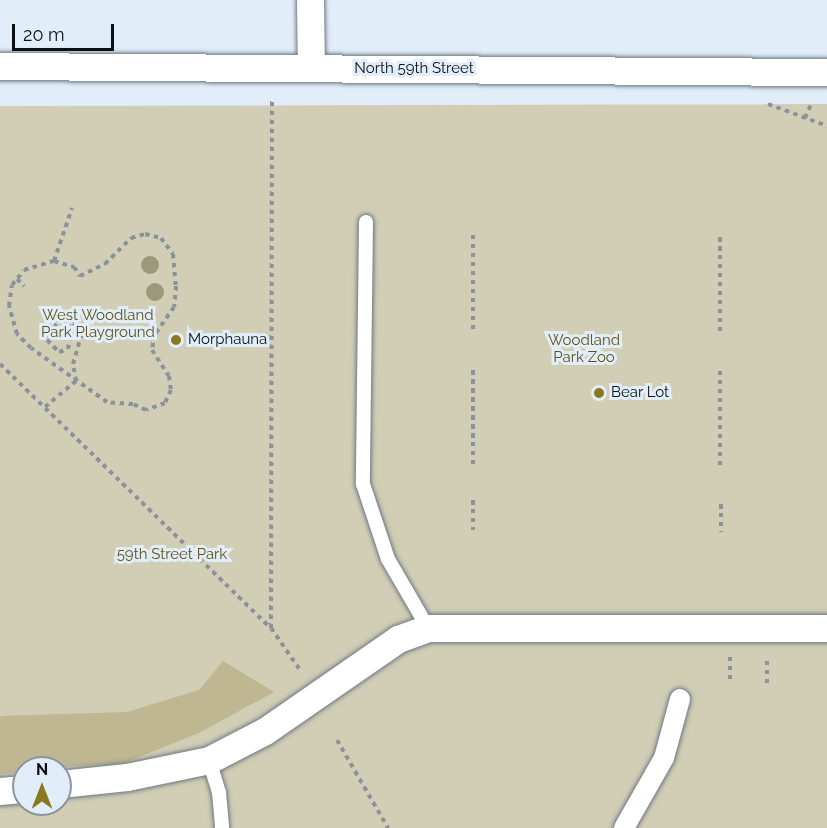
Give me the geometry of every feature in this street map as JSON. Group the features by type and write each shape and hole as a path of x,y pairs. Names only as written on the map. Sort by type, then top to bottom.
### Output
{"street":[{"path":"310,0 311,68"},
{"name":"North 59th Street","path":"0,66 827,72"},
{"path":"72,783 127,777 209,760 265,731 398,639 428,628 827,628"},
{"path":"624,828 664,758 680,699"}],"lane":[{"path":"366,222 363,484 388,559 428,628"},
{"path":"209,760 219,792 222,828"}],"path":[{"path":"805,118 814,98"},
{"path":"271,628 272,100"},
{"path":"54,261 72,208"},
{"path":"146,234 167,243 176,267 174,307 156,334 152,350 169,376 169,400 146,410 133,404 107,402 76,381 17,334 9,306 17,279 24,270 54,261 74,267 80,276 105,264 131,238 146,234"},
{"path":"472,236 473,334"},
{"path":"720,237 720,334"},
{"path":"17,279 24,286"},
{"path":"60,338 67,330 71,334 68,349 59,352 47,340 48,330 64,319 77,324 82,333 73,364 76,381"},
{"path":"0,364 271,628 302,672"},
{"path":"473,370 473,465"},
{"path":"720,371 720,468"},
{"path":"45,407 76,381"},
{"path":"473,500 473,530"},
{"path":"720,504 720,532"},
{"path":"730,656 730,682"},
{"path":"767,657 767,682"},
{"path":"337,740 388,828"}],"green space":[{"name":"Woodland Park Zoo","path":"827,104 827,828 0,828 0,106"}],"shaded area":[{"path":"223,661 274,692 199,733 122,764 72,766 72,756 12,756 12,773 0,774 0,716 127,712 199,690"}],"place":[{"name":"Morphauna","path":"176,340"},
{"name":"Bear Lot","path":"599,393"}],"park label":[{"name":"West Woodland Park Playground","path":"98,324"},
{"name":"59th Street Park","path":"172,555"}]}
